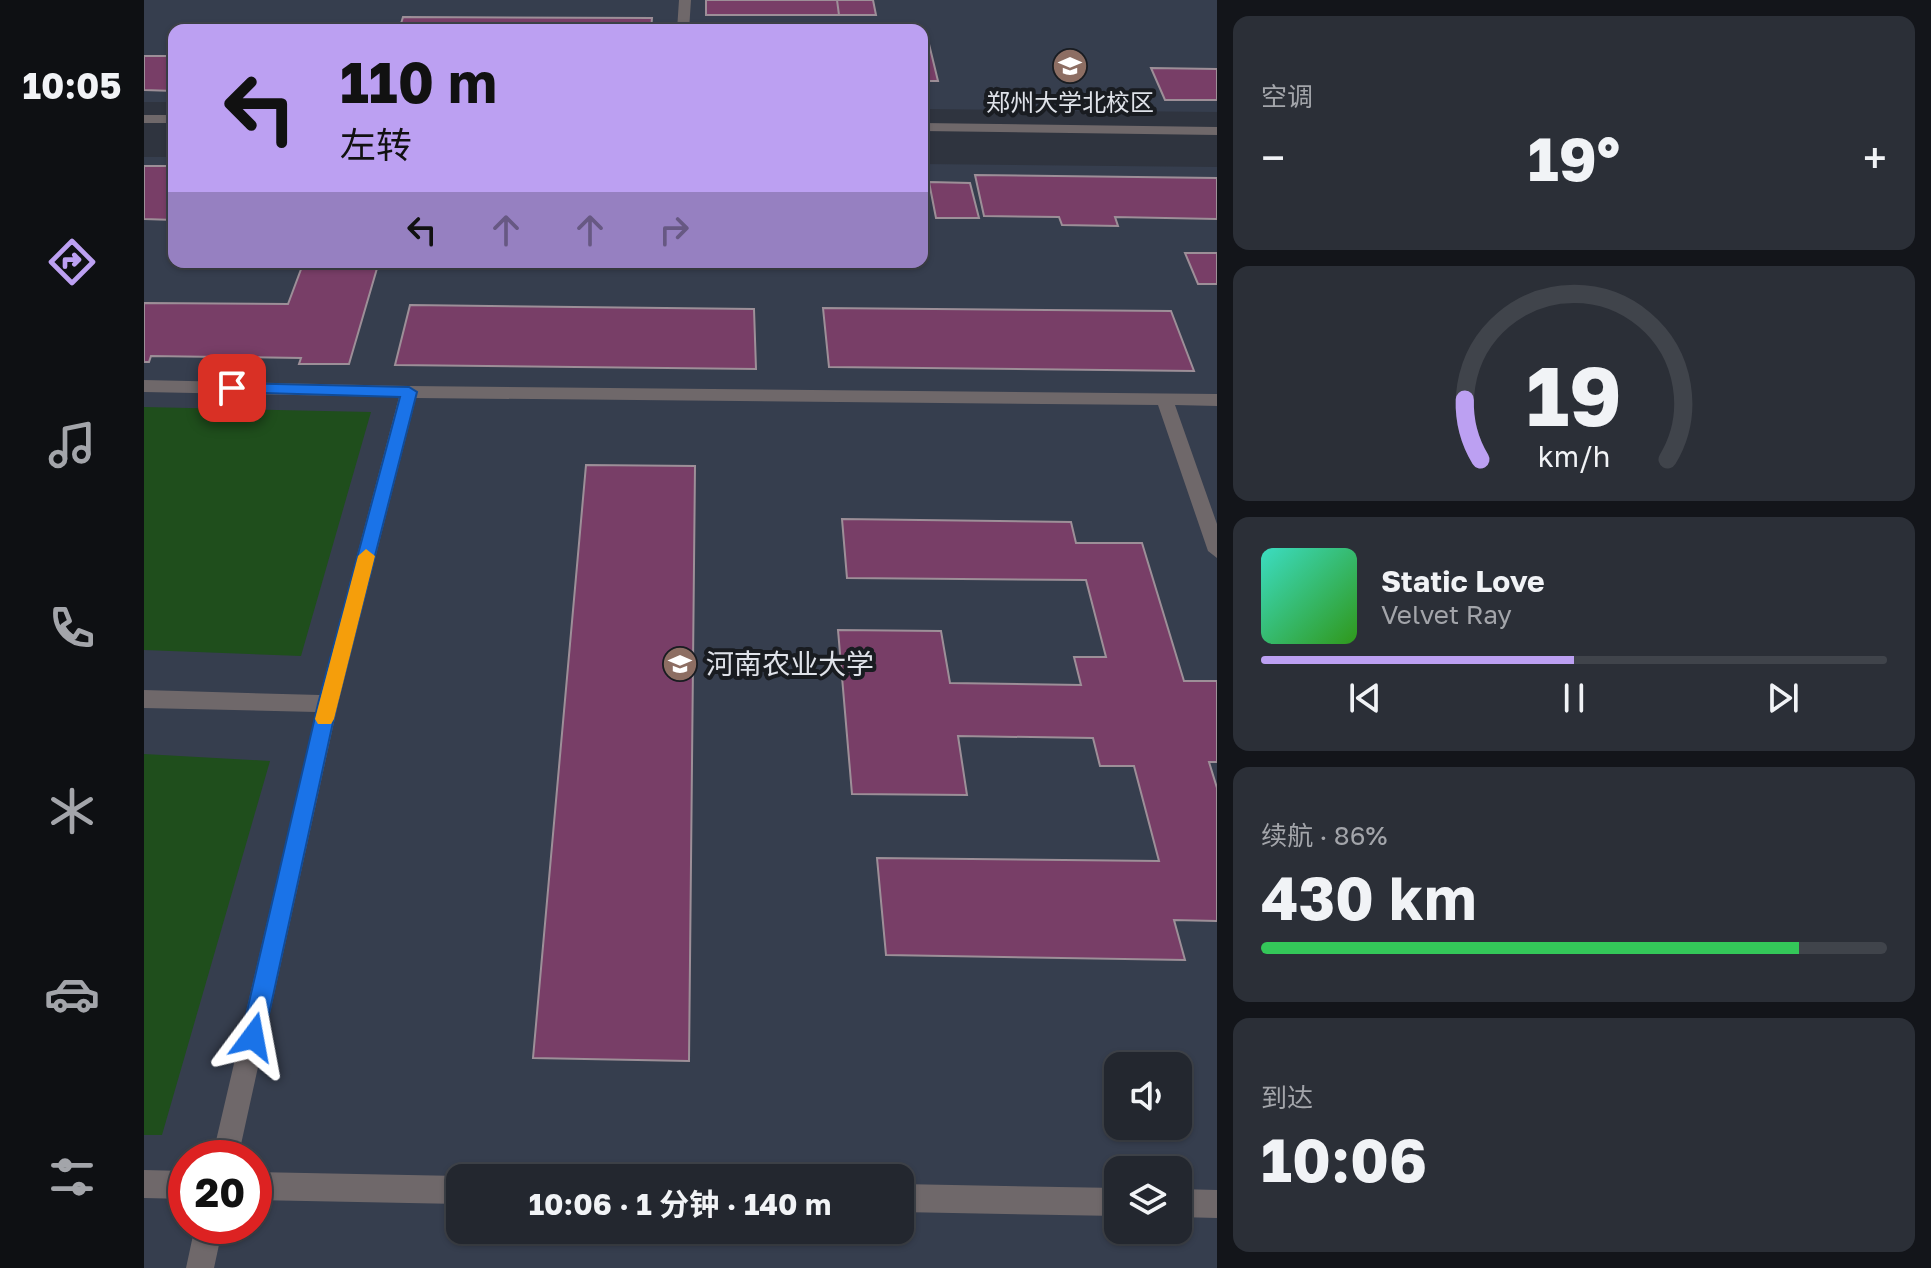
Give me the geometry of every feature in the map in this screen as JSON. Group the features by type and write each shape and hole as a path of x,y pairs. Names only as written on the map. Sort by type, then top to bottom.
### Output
{"street":[{"path":"683,24 685,0"},
{"path":"144,119 168,119"},
{"path":"928,127 1217,131"},
{"path":"144,386 409,392 1217,400"},
{"path":"229,1140 328,704 409,392"},
{"path":"1164,399 1217,551"},
{"path":"144,699 328,704"},
{"path":"144,1184 168,1185"},
{"path":"272,1186 446,1190"},
{"path":"914,1198 1104,1202"},
{"path":"1192,1203 1217,1204"},
{"path":"200,1268 205,1244"}],"shaded area":[{"name":"郑州大学北校区","path":"144,0 1217,0 1217,112 928,109 928,24 168,24 168,102 144,102"},
{"name":"河南农业大学","path":"144,157 168,157 168,268 928,268 928,164 1217,167 1217,1268 144,1268"}],"green space":[{"path":"144,407 371,412 301,656 144,650"},
{"path":"144,754 270,761 162,1135 144,1135"}],"building":[{"path":"706,0 837,0 839,15 706,15"},
{"path":"837,0 873,0 876,15 839,15"},
{"path":"403,17 652,18 652,24 401,24"},
{"path":"928,44 929,44 938,81 928,81"},
{"path":"144,56 168,56 168,91 144,90"},
{"path":"1151,68 1217,69 1217,100 1165,100"},
{"path":"144,166 168,166 168,220 144,219"},
{"path":"975,175 1217,178 1217,219 1115,217 1118,226 1062,225 1059,217 984,216"},
{"path":"929,182 970,183 979,218 936,218"},
{"path":"1185,253 1217,253 1217,284 1198,284"},
{"path":"302,268 377,268 349,364 299,364 301,358 151,356 149,362 144,362 144,303 288,304"},
{"path":"410,305 754,309 756,369 395,365"},
{"path":"823,308 1171,311 1194,371 829,367"},
{"path":"586,465 695,466 689,1061 533,1058"},
{"path":"842,519 1071,522 1076,543 1142,543 1184,681 1217,681 1217,762 1209,762 1217,788 1217,921 1174,920 1185,960 886,955 877,858 1159,861 1134,766 1100,766 1093,738 958,736 967,795 852,794 838,630 941,631 950,683 1081,685 1074,657 1106,657 1086,580 847,578"}],"slow traffic":[{"path":"324,719 366,556"}],"place":[{"name":"郑州大学北校区","path":"1070,66"},
{"name":"河南农业大学","path":"680,664"}],"route":[{"path":"232,388 409,392 328,704 253,1037"}]}
